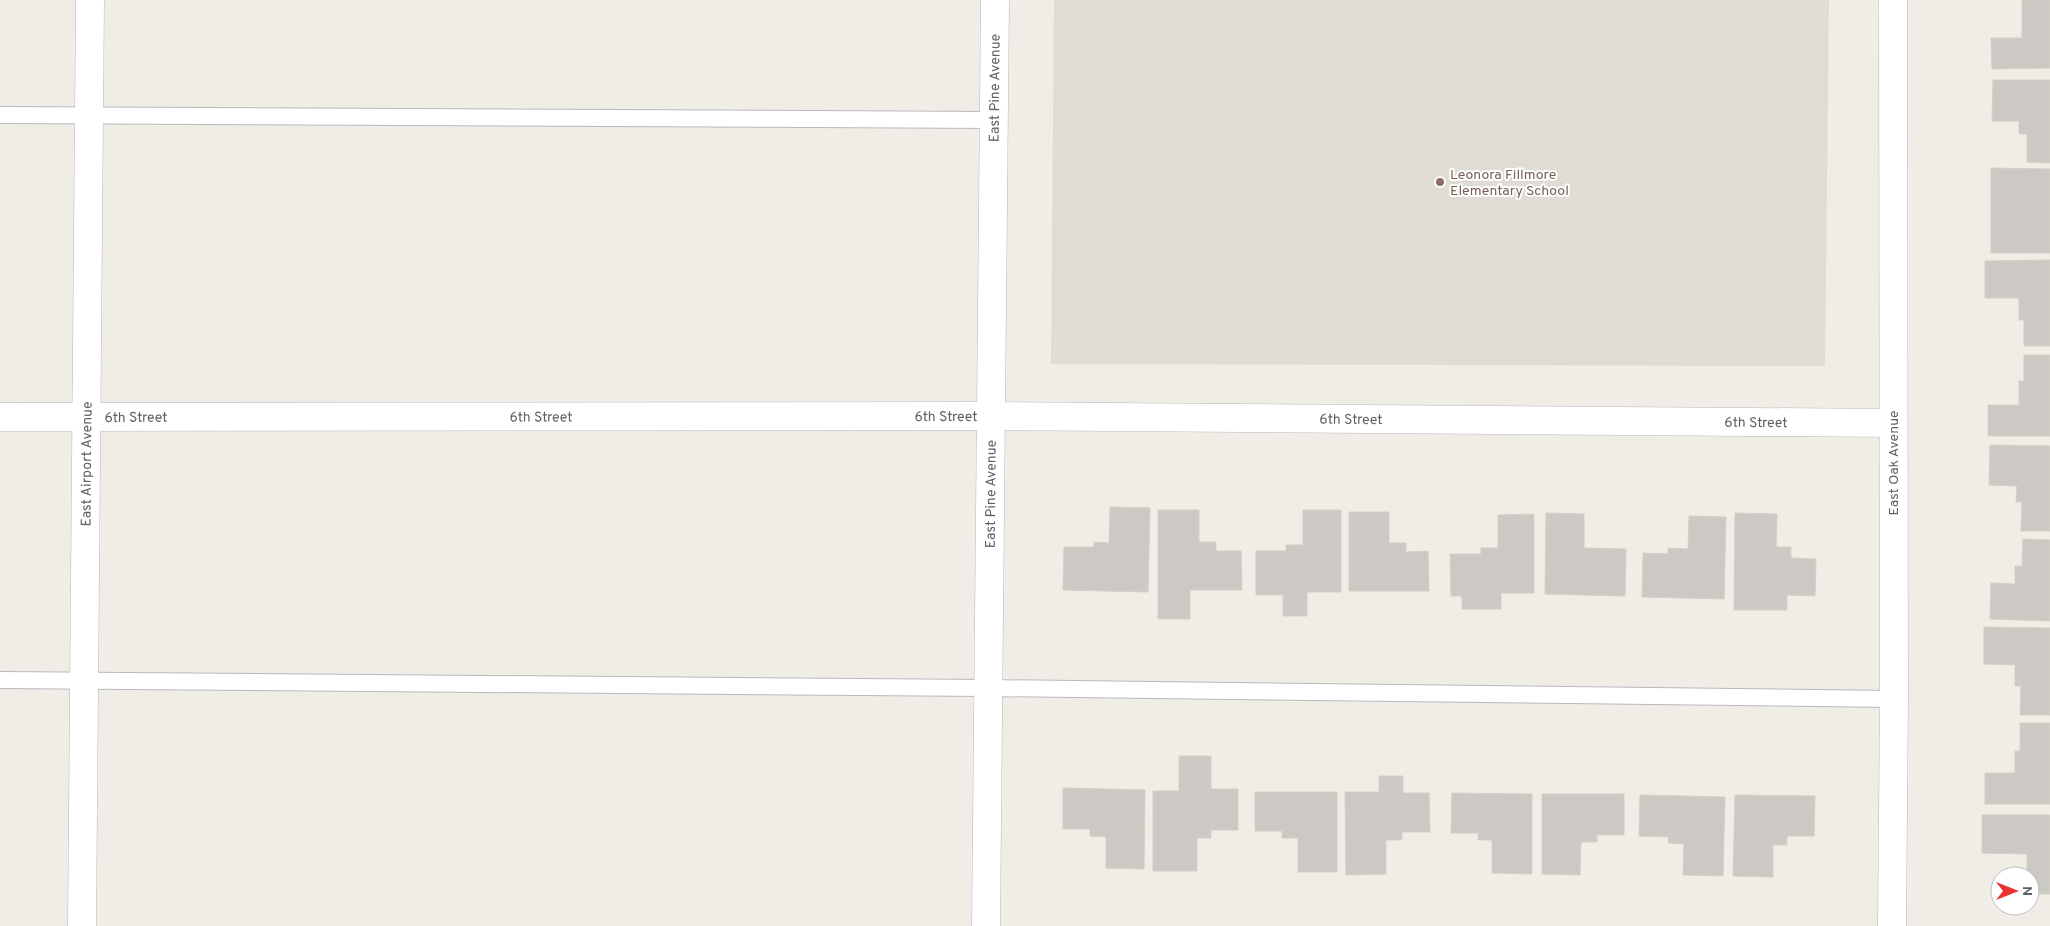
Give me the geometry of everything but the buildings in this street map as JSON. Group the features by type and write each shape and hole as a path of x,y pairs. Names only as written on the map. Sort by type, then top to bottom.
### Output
{"street":[{"name":"East Airport Avenue","path":"82,926 90,0"},
{"name":"East Pine Avenue","path":"986,926 995,0"},
{"name":"East Oak Avenue","path":"1892,926 1894,699 1892,423 1893,0"},
{"name":"6th Street","path":"0,416 990,416 1892,423"}],"lane":[{"path":"0,115 995,120"},
{"path":"0,680 987,688 1894,699"}],"shaded area":[{"name":"Leonora Fillmore Elementary School","path":"1054,0 1829,0 1825,366 1051,364"}],"place":[{"name":"Leonora Fillmore Elementary School","path":"1440,182"}]}
